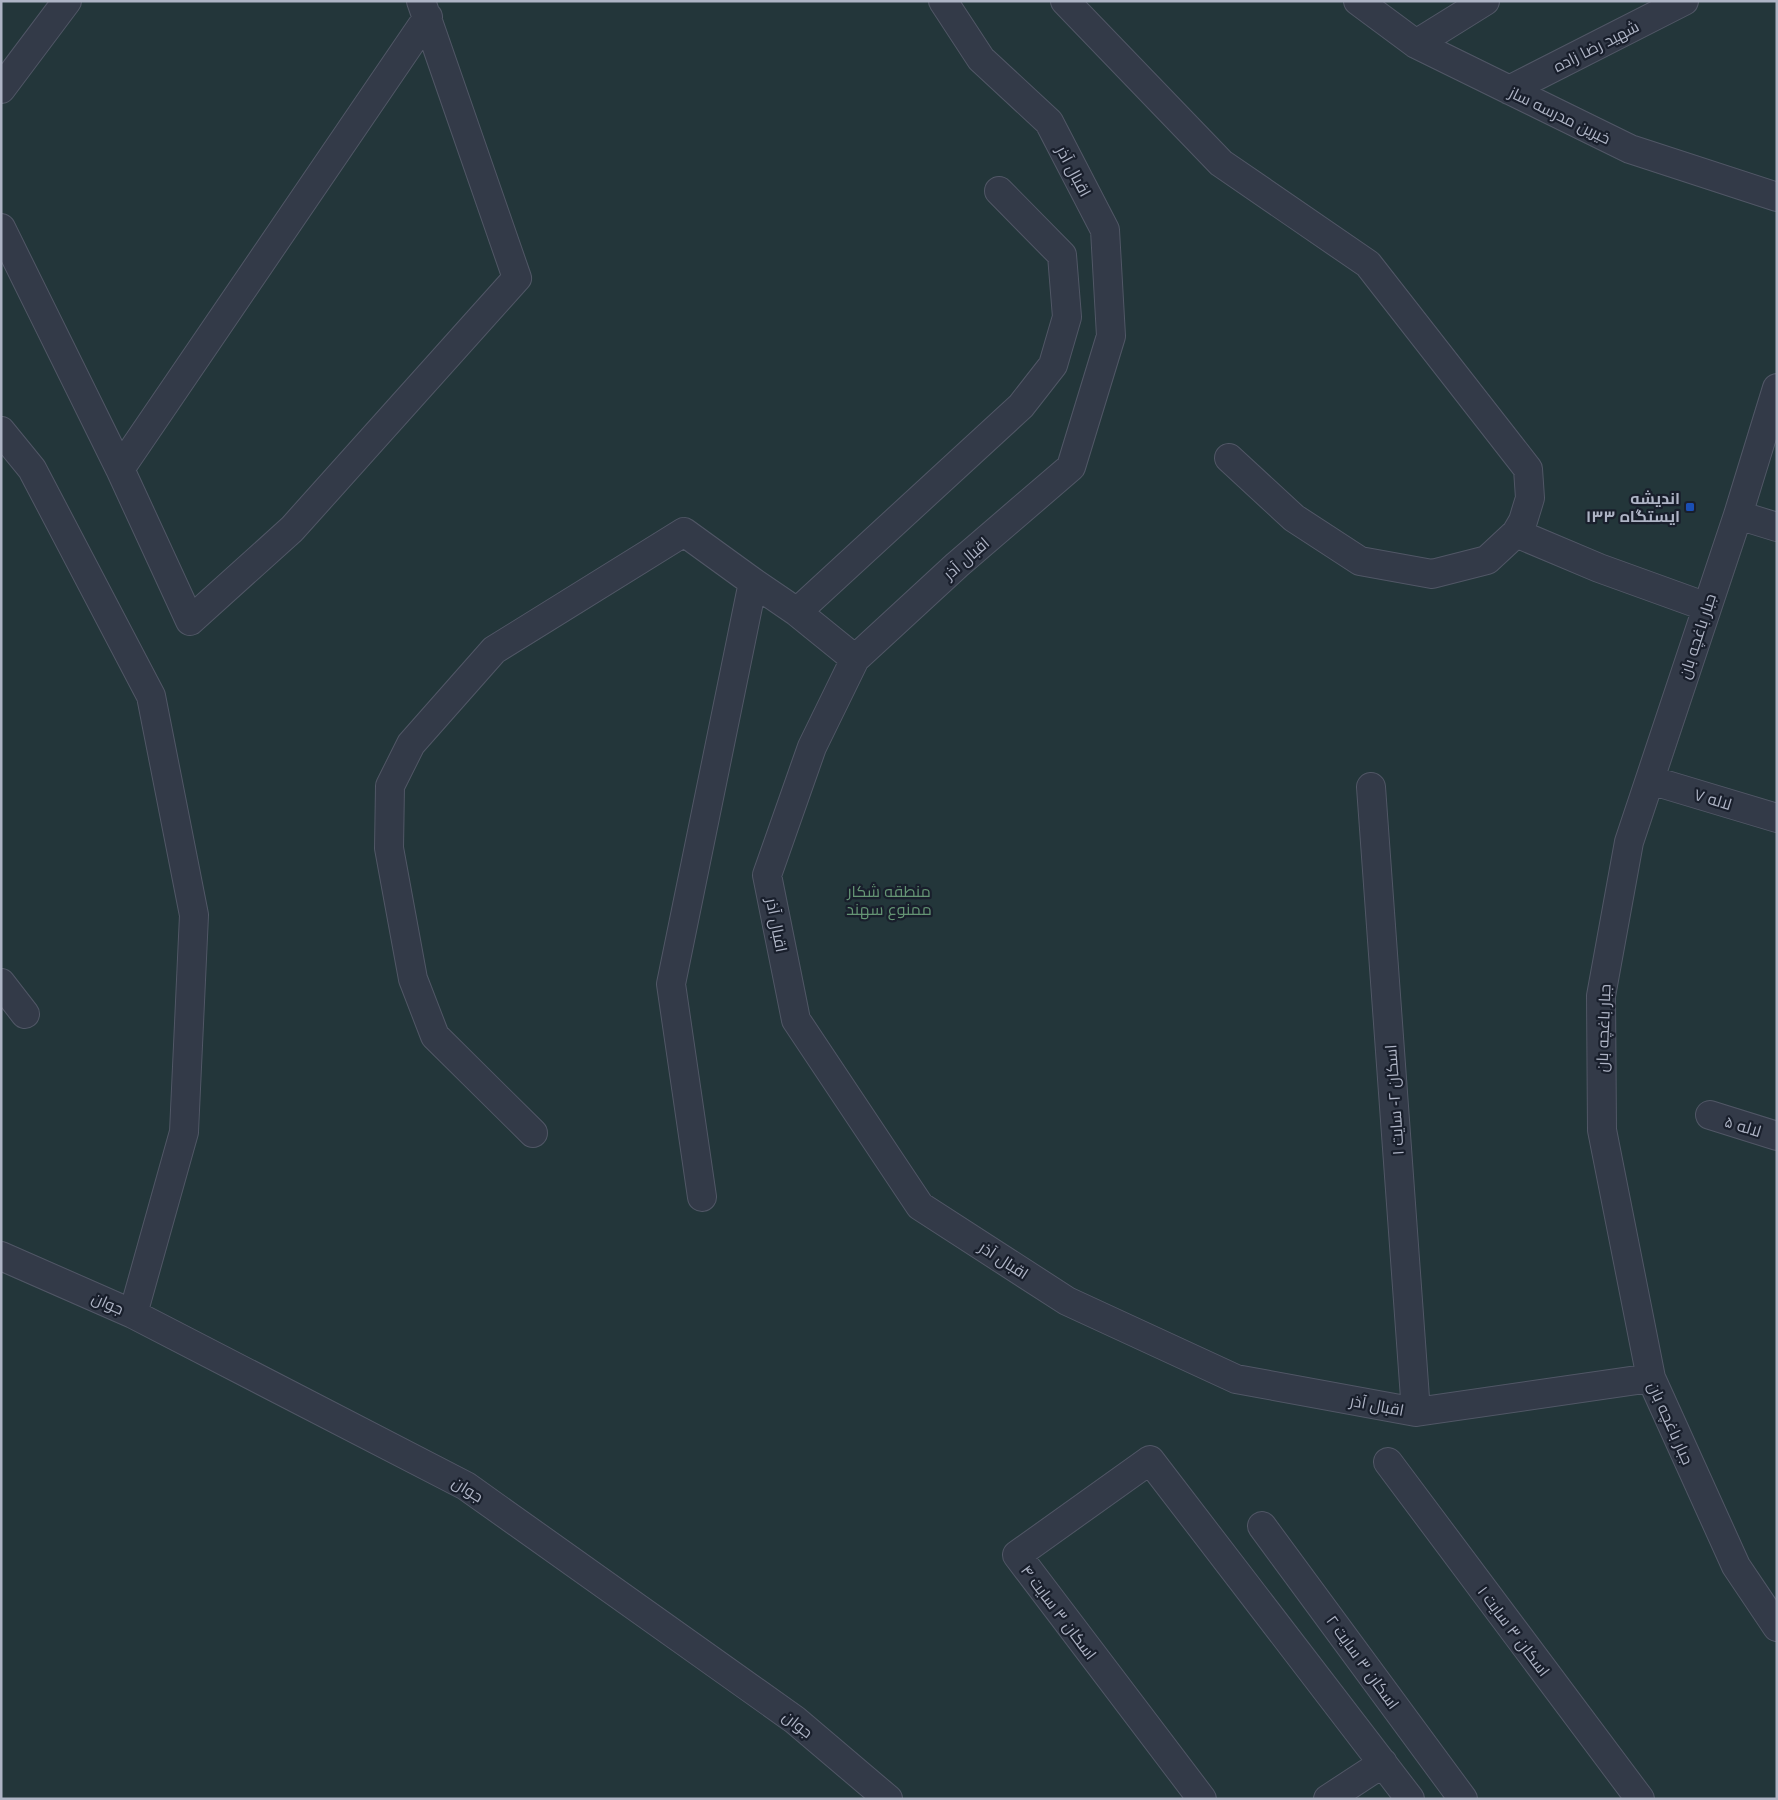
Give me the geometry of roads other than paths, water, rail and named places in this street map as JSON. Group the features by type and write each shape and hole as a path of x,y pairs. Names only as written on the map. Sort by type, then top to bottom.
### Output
{"street":[{"path":"1,89 67,1"},
{"name":"اقبال آذر","path":"943,1 981,59 1049,122 1106,230 1111,336 1072,468 957,565 855,659 812,747 767,875 796,1020 920,1206 1067,1301 1236,1379 1416,1412 1650,1378"},
{"path":"1065,1 1221,163 1368,264 1528,469 1530,498 1523,520 1516,533 1487,560 1432,574 1360,561 1294,518 1229,458"},
{"name":"خیرین مدرسه ساز","path":"1358,1 1416,44 1630,149 1777,197"},
{"path":"1416,44 1485,1"},
{"name":"شهید رضا زاده","path":"1509,90 1684,1"},
{"path":"1,228 120,469 190,621 292,529 517,278 424,9"},
{"path":"120,469 424,9"},
{"path":"797,612 1021,406 1053,365 1067,317 1062,255 999,191"},
{"name":"جبار باغچه بان","path":"1777,388 1738,515 1629,842 1601,996 1602,1130 1650,1378 1736,1566 1777,1627"},
{"path":"1,431 32,469 151,696 194,915 184,1132 133,1314"},
{"path":"1738,515 1777,527"},
{"path":"533,1133 435,1036 413,979 389,848 390,786 411,744 494,650 684,532 797,612 855,659"},
{"path":"1516,533 1599,568 1707,606"},
{"path":"702,1197 671,984 753,582"},
{"name":"لاله ۷","path":"1650,780 1777,818"},
{"name":"اسکان ۲- سایت ۱","path":"1371,787 1416,1412"},
{"path":"1,983 25,1014"},
{"name":"لاله ۵","path":"1710,1116 1777,1136"},
{"name":"جوان","path":"1,1256 133,1314 466,1486 795,1720 888,1799"},
{"name":"اسکان ۳ سایت ۴","path":"1202,1799 1017,1555 1150,1460 1383,1763"},
{"name":"اسکان ۳ سایت ۱","path":"1388,1462 1640,1799"},
{"name":"اسکان ۳ سایت ۲","path":"1262,1526 1463,1799"},
{"path":"1328,1799 1383,1763 1410,1799"}],"place":[{"name":"اندیشه ایستگاه ۱۳۳","path":"1690,507"}],"park label":[{"name":"منطقه شکار ممنوع سهند","path":"889,900"}]}
